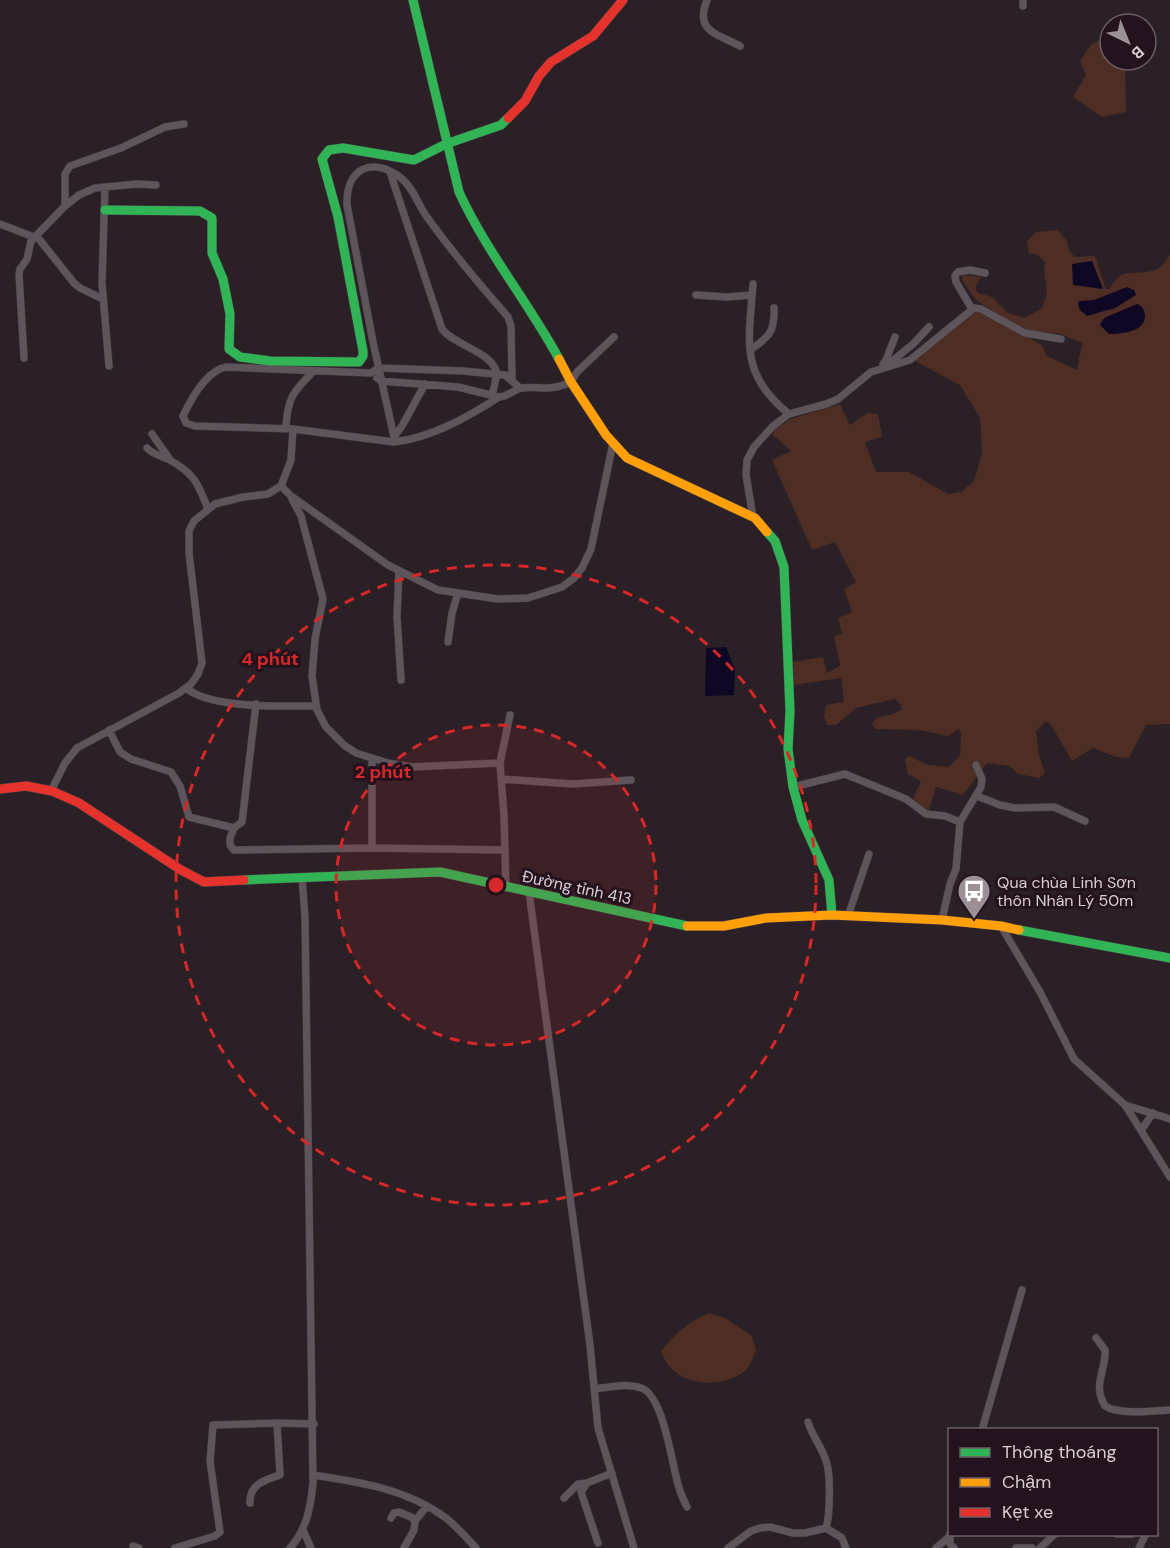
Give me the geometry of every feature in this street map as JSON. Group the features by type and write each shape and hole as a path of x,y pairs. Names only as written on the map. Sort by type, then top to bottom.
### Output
{"street":[{"path":"413,0 459,192 470,216 541,327 571,382 613,443 627,458 753,517 775,541 784,567 790,711 788,749 793,786 802,820 829,880 832,915"},
{"path":"105,210 200,211 212,218 212,253 223,279 230,314 229,349 235,355 270,361 354,363 362,360 363,351 338,217 322,159 334,147 414,160 446,144 493,129 508,121 525,101 539,76 551,62 593,36 608,21 623,0"},
{"path":"707,0 703,13 706,28 714,35 726,38 740,46"},
{"path":"65,206 65,174 70,166 121,148 165,127 184,124"},
{"path":"394,440 347,205 346,190 354,175 360,170 380,168 402,179 426,216 511,321 512,379"},
{"path":"390,172 442,329 449,336 490,362 496,374 496,396"},
{"path":"24,358 19,274 27,259 31,241 65,206 87,190 137,184 156,185"},
{"path":"105,187 101,257 109,366"},
{"path":"0,224 35,236 44,243 74,283 103,299"},
{"path":"972,309 956,282 955,276 963,270 985,273"},
{"path":"753,284 750,350 753,370 759,383 789,414"},
{"path":"696,295 727,297 752,295"},
{"path":"750,350 773,329 774,308"},
{"path":"881,369 903,363 922,352 972,309 981,309 1032,336 1061,339"},
{"path":"753,517 746,475 749,455 773,426 789,414 838,399 913,344 929,327"},
{"path":"496,396 462,419 408,440 290,428 195,426 186,423 183,416 206,381 220,368 371,373 381,381 469,388 504,397 520,388 554,388 571,382 577,372 614,337"},
{"path":"881,369 895,337"},
{"path":"371,373 378,368 496,374 512,379 520,388"},
{"path":"51,791 65,763 77,748 186,688 198,674 201,663 189,554 189,531 194,521 214,504 243,496 268,494 280,486 291,460 287,406 297,388 314,371"},
{"path":"394,440 425,384"},
{"path":"152,434 171,461"},
{"path":"280,486 377,558 399,571 424,581 438,590 513,600 528,598 562,587 582,568 591,549 613,443"},
{"path":"147,448 191,475 197,482 208,509"},
{"path":"291,496 301,516 323,599 312,669 316,706 322,720 334,736 356,753 372,759 411,767 500,763"},
{"path":"399,571 398,626 401,680"},
{"path":"448,642 452,613 458,593"},
{"path":"186,688 194,694 223,702 316,706"},
{"path":"256,704 242,822 234,828 230,838 230,845 234,850 372,848 505,850"},
{"path":"506,886 500,763 510,715"},
{"path":"109,730 120,752 131,759 171,772 180,786 189,817 234,828"},
{"path":"372,759 372,848"},
{"path":"942,920 950,884 956,869 960,822 977,796 982,779 976,765"},
{"path":"793,786 845,774 906,799 926,814 945,816 960,822"},
{"path":"501,779 573,784 631,780"},
{"name":"Đường tỉnh 413","path":"0,789 22,785 51,791 105,817 180,870 204,882 440,872 589,903 683,927 724,926 766,918 832,915 942,920 1001,926 1170,957"},
{"path":"977,796 1015,808 1054,807 1085,821"},
{"path":"848,916 868,854"},
{"path":"290,1548 303,1530 309,1512 313,1475 314,1424 305,917 302,878"},
{"path":"530,892 598,1428 634,1548"},
{"path":"1001,926 1040,992 1074,1059 1125,1105 1142,1129 1170,1178"},
{"path":"1125,1105 1170,1119"},
{"path":"1142,1129 1153,1113"},
{"path":"983,1428 1022,1290"},
{"path":"1096,1338 1105,1350 1098,1382 1105,1406 1111,1410 1170,1410"},
{"path":"594,1389 621,1386 640,1387 648,1393 663,1420 680,1492 687,1507"},
{"path":"808,1422 827,1461 829,1519 826,1528"},
{"path":"250,1503 249,1494 252,1489 280,1474 277,1423"},
{"path":"175,1548 215,1536 220,1532 210,1461 212,1426 314,1424"},
{"path":"564,1498 578,1484 587,1483 612,1473"},
{"path":"313,1475 381,1487 415,1499 447,1519 476,1548"},
{"path":"587,1483 581,1492 598,1543"},
{"path":"404,1548 414,1530 415,1521 427,1506"},
{"path":"391,1518 394,1513 399,1512 411,1516 415,1521"},
{"path":"728,1548 751,1531 770,1527 793,1533 826,1528 842,1538 846,1548"},
{"path":"303,1530 311,1548"},
{"path":"936,1548 949,1536"},
{"path":"949,1536 950,1544 954,1548"},
{"path":"1040,1548 1053,1536"},
{"path":"1016,1548 1032,1548"}],"shaded area":[{"path":"1098,41 1098,72 1125,72 1126,112 1102,117 1073,97 1086,75 1080,60 1091,45"},
{"path":"1058,230 1075,257 1095,256 1106,289 1110,289 1114,281 1124,274 1159,268 1170,255 1170,724 1146,725 1129,758 1116,757 1093,748 1072,761 1051,725 1046,721 1036,731 1039,755 1045,773 1039,778 1018,774 1009,766 987,763 963,795 936,787 928,812 922,812 913,799 921,781 908,774 905,760 909,756 928,765 949,767 960,755 961,733 958,729 948,736 919,730 875,729 872,724 876,718 902,709 895,699 856,708 836,725 827,725 824,716 826,705 844,702 841,678 794,685 793,662 823,657 827,673 840,666 834,636 842,634 838,618 852,612 844,589 856,582 835,542 812,550 772,460 791,451 773,435 774,430 791,419 840,404 850,425 867,413 878,414 882,437 865,442 876,472 909,472 948,494 961,492 974,481 982,453 980,418 960,385 913,360 973,313 979,311 1042,345 1047,356 1077,370 1082,343 1058,333 1034,332 1008,321 976,300 962,280 963,275 981,277 975,288 978,293 992,297 1008,313 1024,318 1041,309 1047,294 1045,262 1038,255 1029,253 1027,241 1036,232"},
{"path":"1092,261 1103,289 1073,285 1072,264"},
{"path":"1127,287 1134,290 1136,295 1115,308 1087,316 1080,310 1079,301 1094,300"},
{"path":"1137,304 1145,315 1144,321 1132,331 1109,334 1100,325 1104,318"},
{"path":"726,647 735,669 734,695 705,696 706,648"},
{"path":"709,1313 725,1318 752,1336 756,1350 745,1371 734,1377 710,1383 697,1382 675,1372 666,1363 661,1351 682,1329"}],"traffic: fast":[{"path":"413,0 459,192 494,256 559,359"},
{"path":"105,210 200,211 212,218 212,253 223,279 230,314 229,349 240,357 270,361 359,362 363,351 338,217 322,159 329,150 343,148 414,160 446,144 501,125 508,118"},
{"path":"767,532 775,541 784,567 790,711 788,749 793,787 802,820 829,880 832,915"},
{"path":"244,880 440,872 687,926"},
{"path":"1019,930 1170,958"}],"traffic: slow":[{"path":"559,359 571,382 606,435 627,458 755,518 767,532"},
{"path":"687,926 724,926 766,918 832,915 942,920 1019,930"}],"traffic: jam":[{"path":"508,118 525,101 539,76 551,62 593,36 623,0"},
{"path":"0,789 26,786 52,791 79,803 181,870 204,882 244,880"}],"place":[{"name":"Qua chùa Linh Sơn thôn Nhân Lý 50m","path":"974,920"}]}
